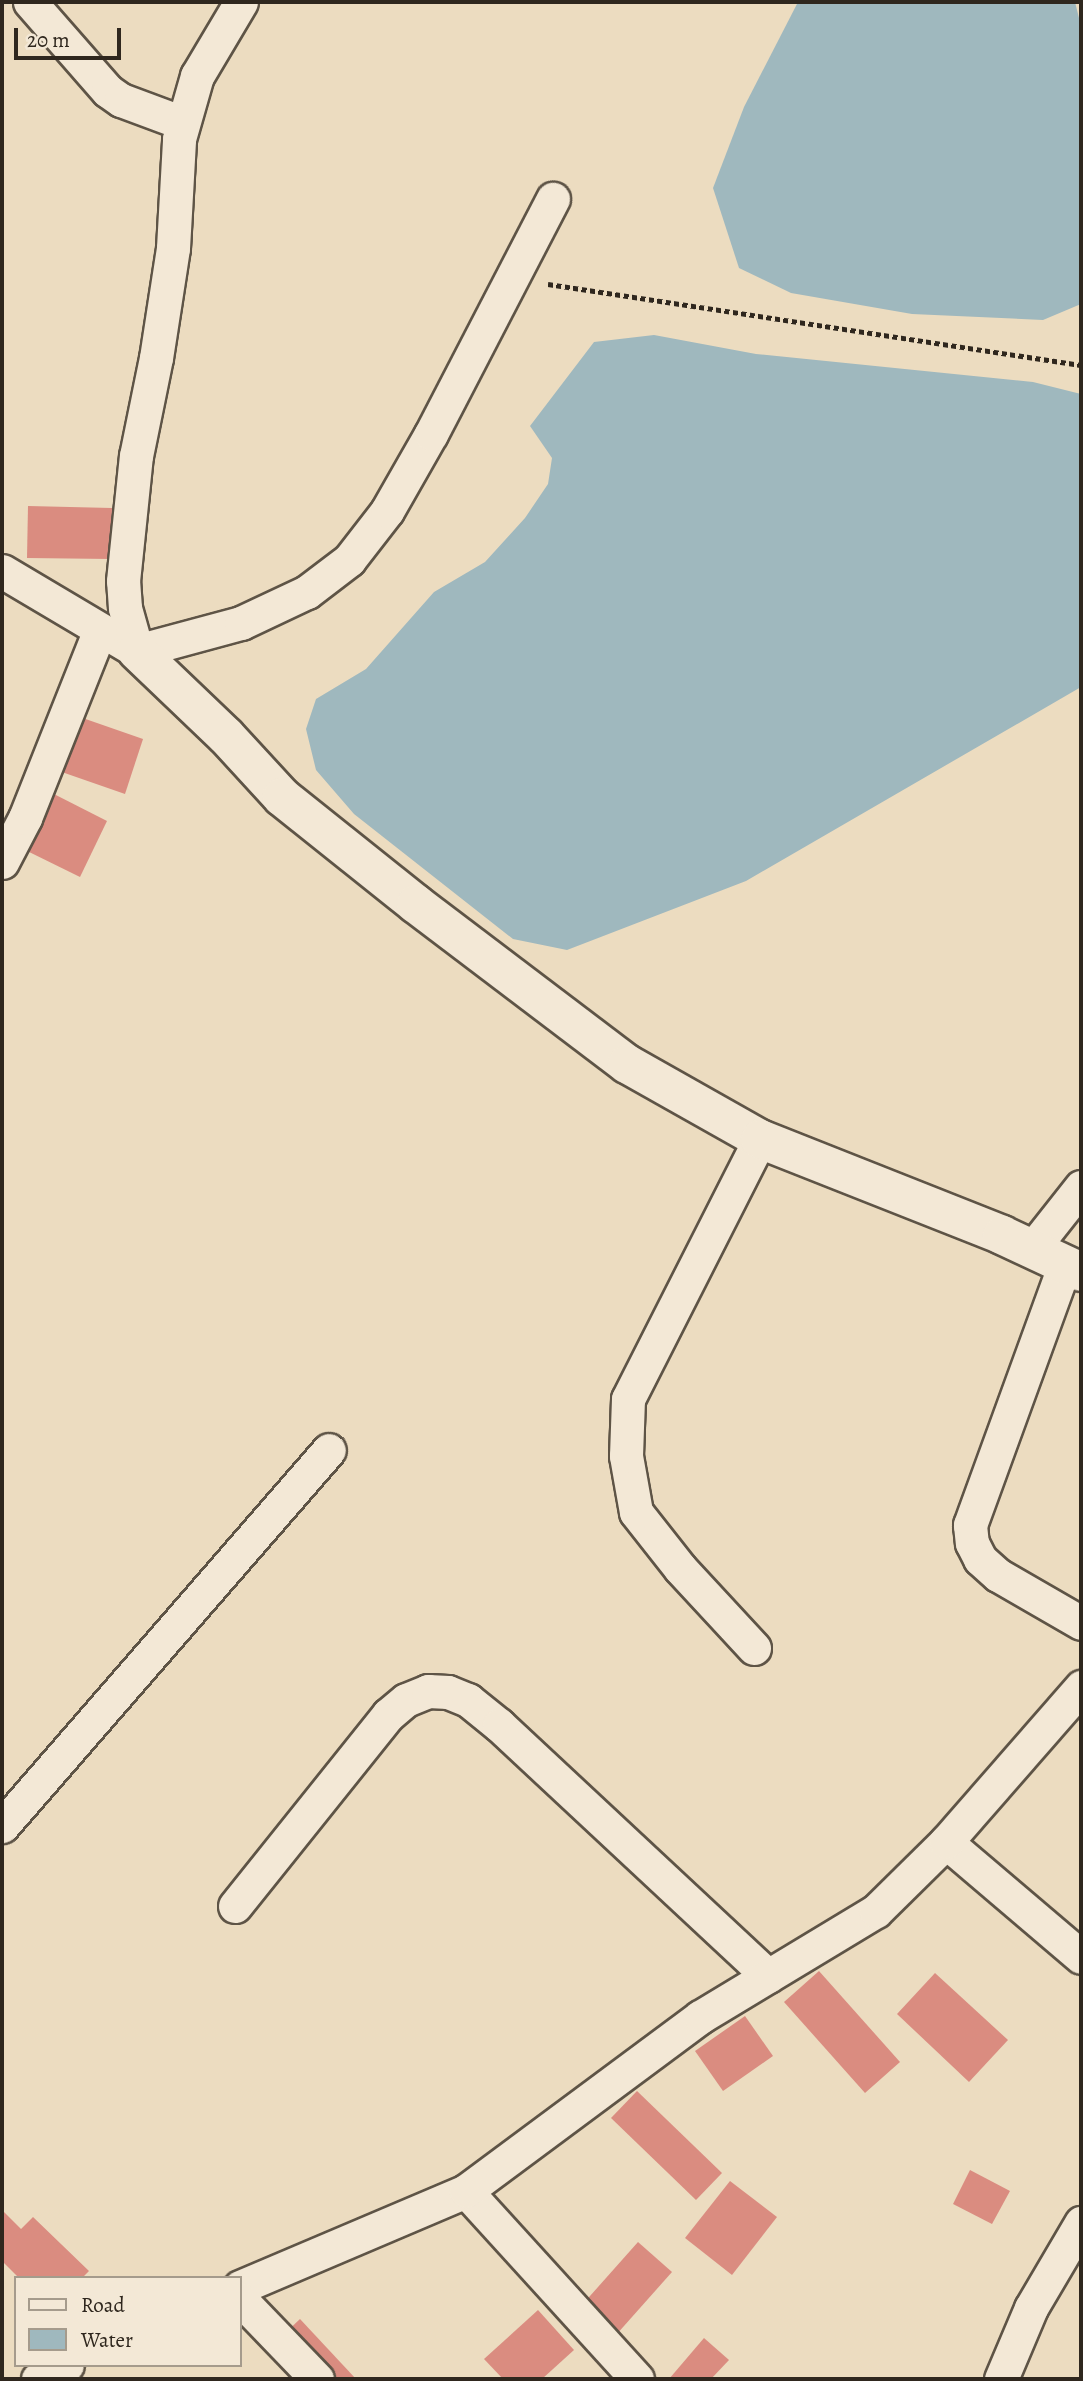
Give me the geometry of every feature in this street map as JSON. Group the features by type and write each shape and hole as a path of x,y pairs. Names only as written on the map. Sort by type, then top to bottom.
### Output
{"street":[{"path":"30,2 108,91 121,100 183,123"},
{"path":"137,651 125,608 123,581 136,456 156,358 173,248 179,139 197,76 241,2"},
{"path":"137,651 241,623 307,592 349,560 393,500 553,199"},
{"path":"2,571 137,651 226,736 282,797 416,904 627,1064 760,1139 1059,1261"},
{"path":"2,862 25,818 100,630"},
{"path":"754,1648 680,1568 636,1512 626,1456 628,1399 706,1239 760,1139"},
{"path":"1081,1187 1059,1261 970,1525 972,1544 980,1559 998,1575 1081,1623"},
{"path":"2,1826 329,1450"},
{"path":"242,2286 466,2190 700,2017 876,1911 946,1842 1081,1687"},
{"path":"235,1906 388,1715 406,1700 428,1691 448,1692 468,1700 499,1725 768,1976"},
{"path":"946,1842 1081,1957"},
{"path":"466,2190 637,2379"},
{"path":"1001,2379 1031,2308 1081,2223"},
{"path":"242,2301 317,2379"},
{"path":"38,2379 63,2367"}],"path":[{"path":"512,279 1081,365"}],"water":[{"path":"798,2 1075,2 1081,26 1081,304 1043,320 912,314 791,293 739,268 713,188 744,107"},
{"path":"654,335 756,354 1033,382 1081,394 1081,687 746,881 567,950 513,939 354,814 316,770 306,729 316,699 366,669 434,592 485,562 525,518 548,484 552,458 530,426 594,342"}],"building":[{"path":"28,506 112,508 111,559 27,558"},
{"path":"74,715 143,739 125,794 56,770"},
{"path":"48,791 107,821 80,877 21,848"},
{"path":"819,1971 900,2062 865,2093 784,2002"},
{"path":"935,1973 1008,2040 969,2082 897,2014"},
{"path":"745,2016 773,2056 723,2091 695,2051"},
{"path":"637,2091 722,2173 696,2200 611,2118"},
{"path":"970,2170 1010,2191 992,2224 953,2204"},
{"path":"730,2181 777,2217 732,2275 685,2238"},
{"path":"2,2210 21,2229 33,2217 89,2271 84,2276 17,2276 2,2261"},
{"path":"638,2242 672,2272 616,2335 582,2305"},
{"path":"538,2310 574,2350 542,2379 503,2379 484,2359"},
{"path":"300,2319 356,2379 321,2379 281,2337"},
{"path":"704,2338 729,2360 711,2379 669,2379"}]}
